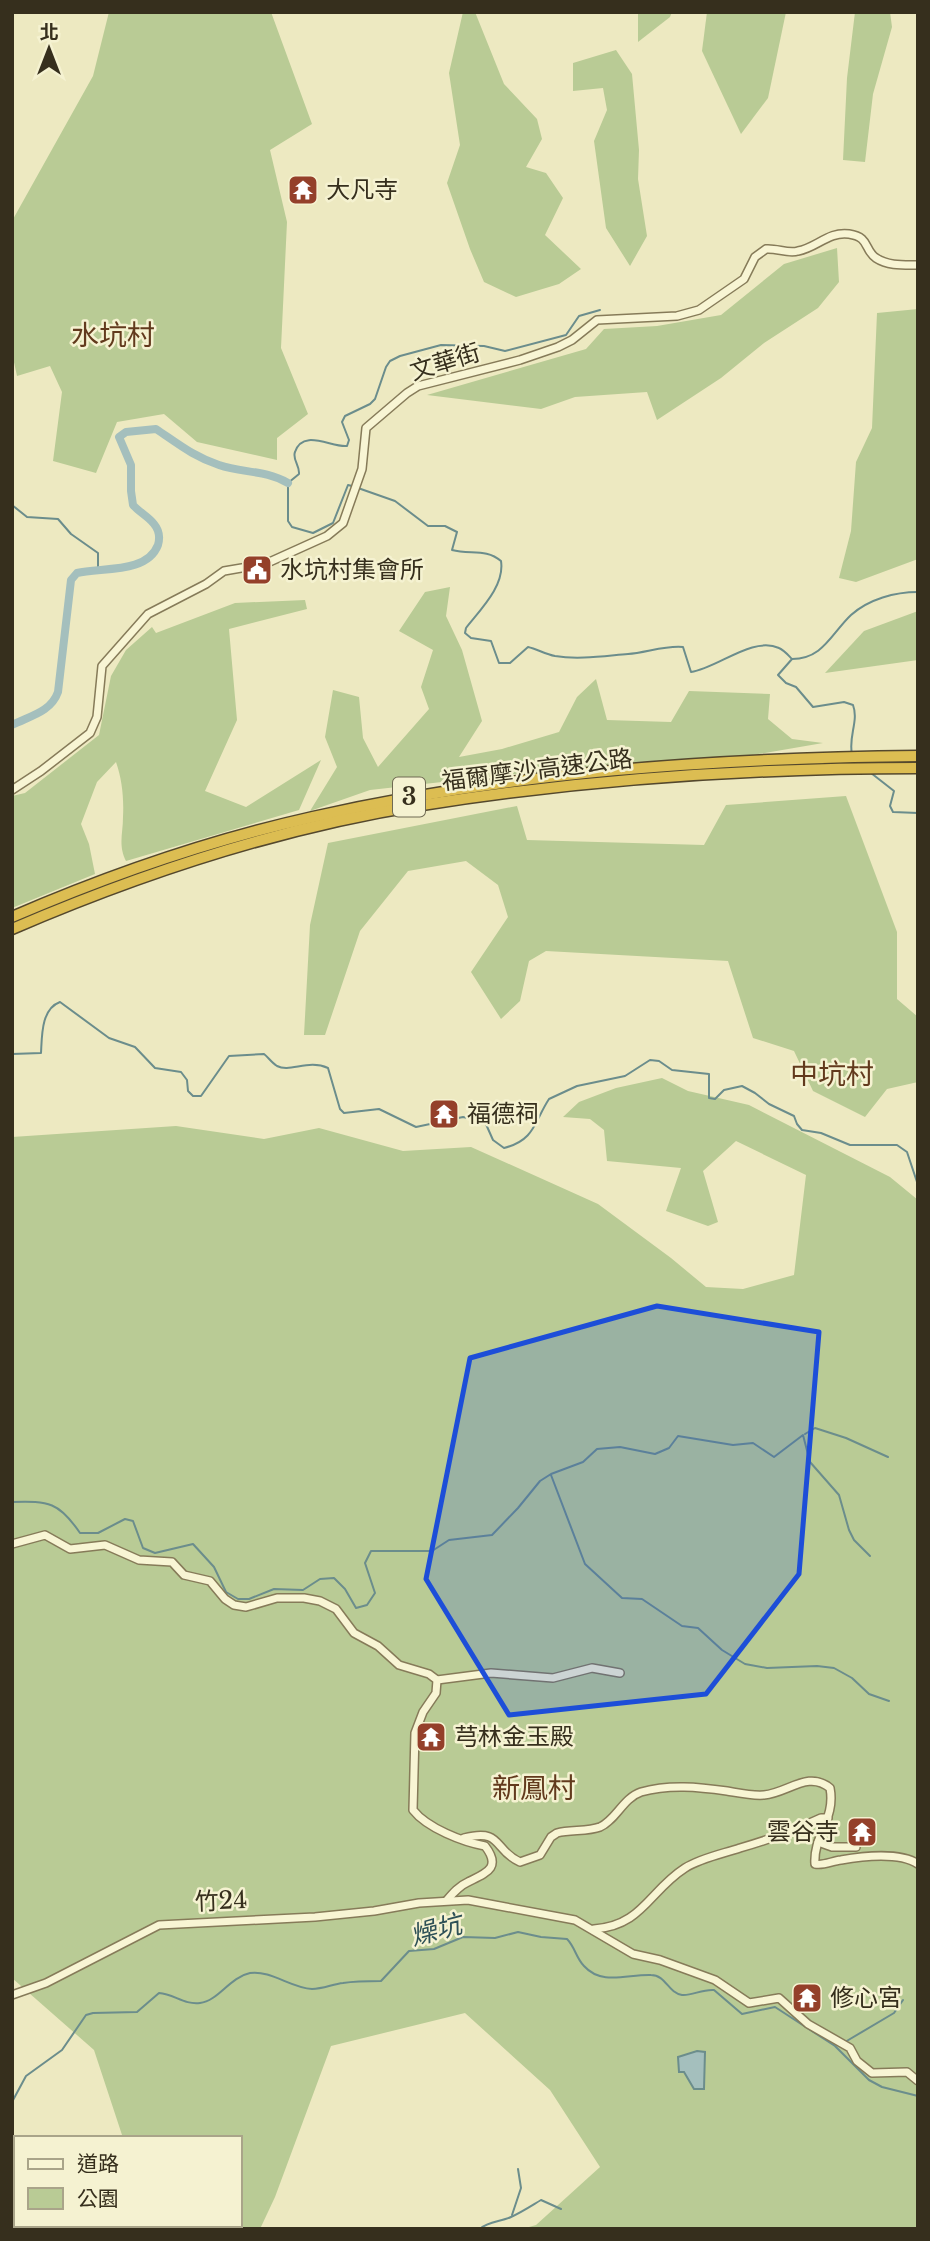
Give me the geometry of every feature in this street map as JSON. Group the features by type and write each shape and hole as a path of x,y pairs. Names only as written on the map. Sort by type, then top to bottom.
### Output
{"highway":[{"name":"福爾摩沙高速公路","path":"12,916 123,873 208,845 314,816 418,795 680,765 918,756"},
{"name":"福爾摩沙高速公路","path":"12,929 115,888 211,856 263,841 422,805 606,782 680,776 800,769 918,768"}],"street":[{"name":"文華街","path":"12,790 90,733 97,717 102,666 153,611 206,584 224,571 262,566 327,536 343,523 364,461 365,433 369,424 418,386 520,360 558,347 572,340 597,320 674,317 699,310 744,279 755,257 766,249 798,251 831,236 849,234 862,239 868,244 874,257 886,263 918,265"},
{"path":"12,1544 45,1535 70,1549 104,1545 139,1560 172,1562 184,1576 210,1581 225,1599 234,1605 246,1607 277,1598 320,1601 337,1609 354,1633 378,1646 398,1665 429,1674 436,1680 491,1673 553,1678 592,1668 620,1673"},
{"path":"436,1680 436,1693 422,1712 415,1733 413,1810 432,1827 485,1846 492,1859 491,1867 485,1874 455,1890 446,1900"},
{"path":"464,1838 489,1836 520,1862 540,1856 551,1837 557,1833 602,1825 640,1792 682,1786 756,1796 781,1793 806,1780 824,1783 830,1788 832,1806 818,1842 814,1861 817,1865 886,1855 906,1857 918,1864"},
{"path":"593,1929 613,1926 636,1916 662,1887 694,1863 777,1837 821,1818 828,1818"},
{"path":"818,1842 832,1847 856,1846"},
{"path":"662,1887 668,1872"},
{"name":"竹24","path":"12,1995 46,1983 159,1925 315,1917 446,1900 468,1900 558,1916 575,1920 593,1929"},
{"path":"593,1929 633,1954 660,1960 715,1980 749,2003 779,1998 808,2024 850,2048 864,2068 872,2073 907,2072 918,2081"}],"highlighted area":[{"path":"657,1306 819,1332 799,1574 706,1694 509,1715 426,1579 470,1358"}],"green space":[{"path":"109,12 271,12 312,124 270,150 287,222 281,348 308,414 277,438 277,460 197,442 164,414 117,422 96,473 53,461 62,392 50,366 17,376 12,353 12,221 93,76"},
{"path":"463,12 475,12 504,84 537,119 542,139 526,167 546,173 563,198 545,235 581,269 559,284 516,297 484,282 447,183 460,145 449,73"},
{"path":"638,12 672,12 670,17 638,42"},
{"path":"707,12 786,12 768,98 741,134 702,51"},
{"path":"855,12 890,12 892,27 873,94 865,162 843,160 847,78"},
{"path":"616,50 632,74 639,150 638,179 647,236 630,266 606,228 594,141 607,110 603,88 573,91 573,63"},
{"path":"837,248 839,282 818,308 764,343 721,378 657,420 647,392 575,397 541,409 427,395 586,349 604,329 657,326 721,315 784,264"},
{"path":"918,309 918,559 856,582 839,578 851,531 856,462 872,428 877,313"},
{"path":"450,587 446,616 462,650 482,721 459,757 502,749 559,732 577,697 596,679 607,720 671,722 689,691 770,694 768,719 792,739 823,743 741,757 505,775 370,790 310,811 337,767 325,737 333,690 359,697 363,738 378,767 429,709 421,687 433,650 399,631 425,592"},
{"path":"305,600 307,609 229,629 237,720 205,791 246,807 321,760 299,810 126,861 122,845 122,789 116,762 97,782 81,824 89,844 95,874 12,908 12,796 25,793 99,735 111,676 126,650 152,627 156,633 235,603"},
{"path":"918,611 918,660 825,673 864,631"},
{"path":"846,796 897,932 897,999 918,1017 918,1082 887,1089 865,1117 813,1091 794,1051 753,1038 728,961 546,951 529,961 520,1001 501,1019 471,972 508,917 498,885 466,861 408,871 360,931 325,1035 304,1035 310,925 328,843 517,806 527,840 704,845 726,805"},
{"path":"662,1078 688,1091 749,1105 890,1177 918,1200 918,2229 522,2229 536,2225 600,2167 550,2090 465,2013 331,2046 275,2197 260,2229 160,2229 158,2227 242,2227 242,2136 122,2136 94,2050 12,1978 12,1137 176,1126 264,1139 319,1128 403,1151 471,1147 598,1204 706,1287 743,1289 794,1275 806,1175 736,1141 703,1171 718,1222 708,1226 666,1211 681,1168 607,1161 604,1130 590,1119 563,1117 579,1102 616,1088"}],"water":[{"path":"697,2051 705,2052 704,2089 694,2089 684,2072 679,2072 678,2057"}],"waterway":[{"path":"352,486 348,485 333,523 313,533 292,527 288,521 288,483 299,474 294,455 299,445 311,440 347,446 349,440 342,422 345,416 375,399 390,361 441,345 484,346 505,351 566,335 579,316 600,310"},
{"path":"12,725 45,709 58,692 71,580 77,573 122,568 144,561 158,545 159,534 156,526 133,505 131,465 119,437 126,432 156,429 210,462 271,476 288,483"},
{"path":"358,488 395,501 428,526 445,526 457,532 452,550 490,554 501,561 495,588 465,633 471,638 491,641 499,663 510,663 528,647 555,656 582,658 683,647 691,672 746,649 769,645 779,648 792,659 778,675 786,683 796,687 813,707 844,702 853,705 855,717 852,754"},
{"path":"12,505 27,517 58,519 71,534 98,553 98,569"},
{"path":"792,659 803,658 819,650 851,615 866,605 891,595 918,592"},
{"path":"871,773 894,791 890,806 893,812 918,813"},
{"path":"12,1054 41,1053 46,1017 60,1002 109,1038 135,1047 155,1068 181,1072 187,1080 188,1091 193,1096 201,1096 229,1056 264,1054 282,1068 313,1065 328,1068 340,1109 344,1113 379,1109 416,1127 463,1117 485,1122 493,1140 504,1148 514,1145 528,1135 549,1099 577,1086 625,1076 650,1060 659,1061 672,1070 709,1074 709,1098 715,1099 724,1090 742,1086 794,1116 802,1130 821,1133 850,1145 897,1145 907,1152 918,1185"},
{"path":"805,1434 815,1428 846,1438 888,1457"},
{"path":"12,1502 44,1503 59,1509 80,1533 98,1533 125,1519 133,1521 143,1548 155,1553 193,1544 214,1567 226,1592 238,1599 249,1599 274,1589 303,1590 320,1579 334,1578 345,1589 356,1608 367,1605 375,1593 365,1563 371,1551 432,1551 449,1540 492,1535 540,1481 583,1462 597,1449 620,1447 655,1454 669,1448 678,1436 733,1445 753,1443 774,1457 803,1435 810,1462 839,1495 854,1540 870,1556"},
{"path":"551,1475 585,1564 622,1598 642,1599 682,1626 698,1628 722,1650 745,1664 767,1668 834,1668 852,1678 869,1694 889,1701"},
{"name":"燥坑","path":"12,2102 26,2076 62,2050 86,2015 137,2012 159,1993 200,2003 213,1998 236,1979 250,1973 266,1974 296,1986 312,1989 348,1982 381,1981 409,1951 434,1949 463,1937 495,1938 518,1932 567,1939 584,1966 599,1976 656,1976 677,1994 682,1995 714,1990 742,2014 775,2007 835,2046 869,2080 882,2087 918,2096"},
{"path":"845,2042 894,2013 903,2000"},
{"path":"512,2215 521,2188 518,2169"},
{"path":"480,2229 487,2224 511,2217 541,2200 561,2209"}],"place":[{"name":"大凡寺","path":"303,190"},
{"name":"水坑村集會所","path":"257,570"},
{"name":"福德祠","path":"444,1114"},
{"name":"芎林金玉殿","path":"431,1737"},
{"name":"雲谷寺","path":"862,1832"},
{"name":"修心宮","path":"807,1998"}],"district":[{"name":"水坑村","path":"113,335"},
{"name":"中坑村","path":"832,1074"},
{"name":"新鳳村","path":"534,1788"}]}
